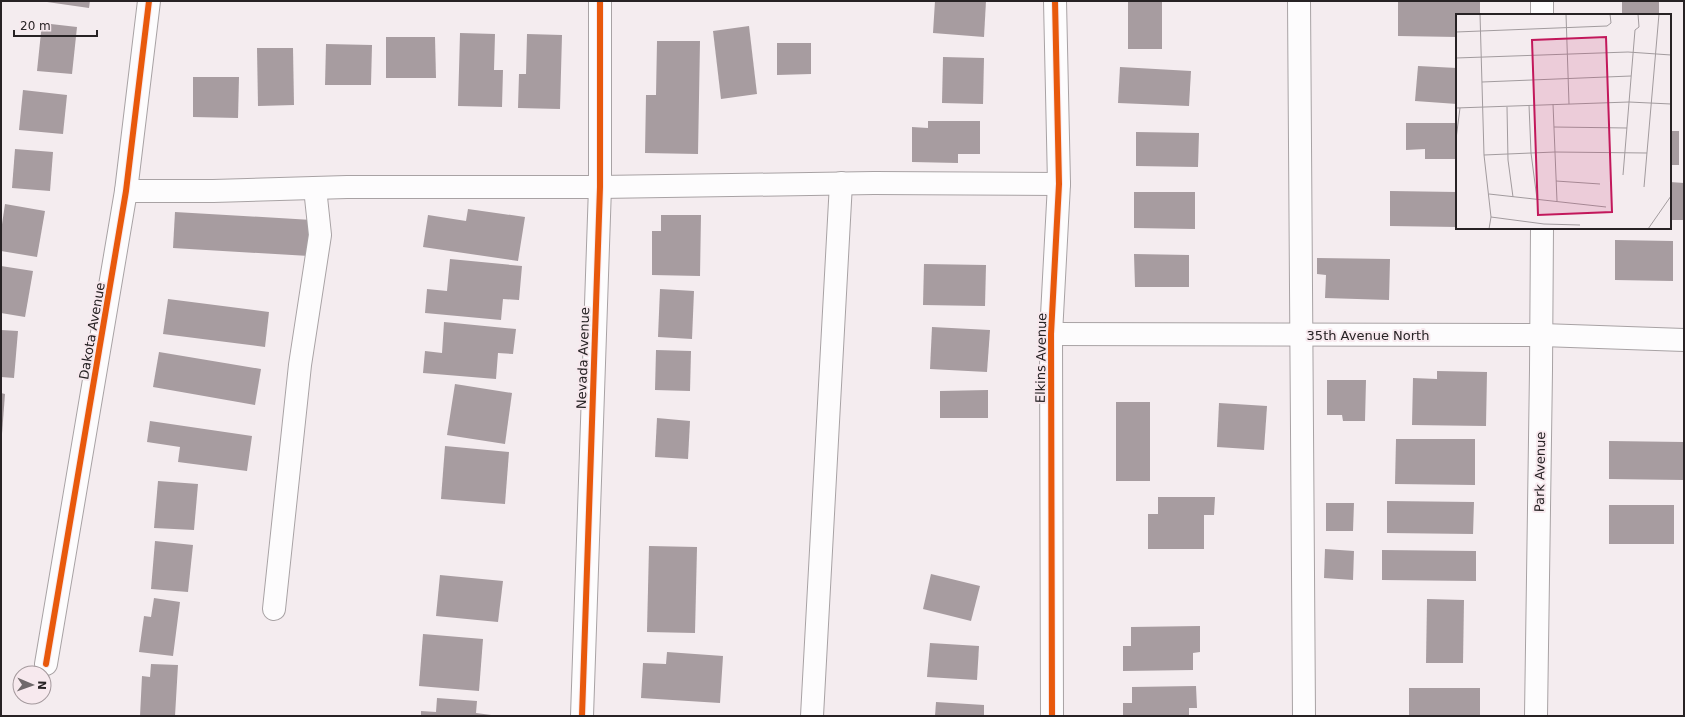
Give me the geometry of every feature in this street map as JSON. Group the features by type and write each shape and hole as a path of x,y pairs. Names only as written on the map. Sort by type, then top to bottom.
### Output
{"street":[{"name":"Dakota Avenue","path":"46,664 126,191 149,1"},
{"name":"Nevada Avenue","path":"582,716 600,187 600,1"},
{"name":"Elkins Avenue","path":"1052,716 1052,334 1058,184 1055,1"},
{"path":"1299,1 1304,716"},
{"path":"1542,1 1542,14"},
{"path":"126,191 213,191 315,188 600,187 841,183 1058,184"},
{"path":"812,716 841,183"},
{"path":"274,608 300,365 320,235 315,188"},
{"name":"Park Avenue","path":"1536,716 1542,335 1542,229"},
{"name":"35th Avenue North","path":"1052,334 1542,335 1684,340"}],"building":[{"path":"40,1 90,1 89,8"},
{"path":"935,1 986,1 984,37 933,33"},
{"path":"1398,1 1480,1 1480,14 1456,14 1456,37 1398,36"},
{"path":"1622,1 1659,1 1659,14 1622,14"},
{"path":"1128,2 1162,2 1162,49 1128,49"},
{"path":"42,23 77,27 72,74 37,71"},
{"path":"749,26 757,94 721,99 713,31"},
{"path":"460,33 495,34 494,70 503,70 502,107 458,106"},
{"path":"527,34 562,35 560,109 518,108 519,74 526,74"},
{"path":"386,37 435,37 436,78 386,78"},
{"path":"657,41 700,41 698,154 645,153 646,95 656,95"},
{"path":"777,43 811,43 811,74 777,75"},
{"path":"326,44 372,45 371,85 325,85"},
{"path":"257,48 293,48 294,105 258,106"},
{"path":"943,57 984,58 983,104 942,103"},
{"path":"1418,66 1456,68 1456,104 1415,101"},
{"path":"1120,67 1191,71 1189,106 1118,103"},
{"path":"193,77 239,77 238,118 193,117"},
{"path":"23,90 67,95 63,134 19,130"},
{"path":"928,121 980,121 980,154 958,154 958,163 912,162 912,127 928,128"},
{"path":"1406,123 1456,123 1456,159 1425,159 1425,149 1406,150"},
{"path":"1671,131 1679,131 1679,165 1671,165"},
{"path":"1136,132 1199,133 1198,167 1136,166"},
{"path":"15,149 53,152 50,191 12,188"},
{"path":"1671,182 1684,183 1684,220 1671,220"},
{"path":"1390,191 1456,192 1456,227 1390,226"},
{"path":"1134,192 1195,192 1195,229 1134,228"},
{"path":"5,204 45,211 37,257 1,251 1,231"},
{"path":"468,209 525,217 518,261 423,247 428,215 466,221"},
{"path":"175,212 312,220 309,256 173,248"},
{"path":"661,215 701,215 700,276 652,275 652,231 661,231"},
{"path":"1615,240 1673,241 1673,281 1615,280"},
{"path":"1134,254 1189,255 1189,287 1135,287"},
{"path":"1317,258 1390,259 1389,300 1325,298 1326,275 1317,274"},
{"path":"450,259 522,266 519,300 503,299 501,320 425,313 427,289 447,291"},
{"path":"924,264 986,265 985,306 923,305"},
{"path":"1,266 33,271 25,317 1,313"},
{"path":"660,289 694,291 692,339 658,337"},
{"path":"168,299 269,312 265,347 163,334"},
{"path":"444,322 516,329 513,354 498,353 496,379 423,373 425,351 442,353"},
{"path":"932,327 990,330 987,372 930,369"},
{"path":"1,330 18,331 14,378 1,377"},
{"path":"656,350 691,351 690,391 655,390"},
{"path":"159,352 261,369 255,405 153,387"},
{"path":"1437,371 1487,372 1486,426 1412,425 1413,378 1437,379"},
{"path":"1327,380 1366,380 1365,421 1343,421 1342,415 1327,415"},
{"path":"455,384 512,393 505,444 447,435"},
{"path":"988,390 988,418 940,418 940,391"},
{"path":"1,393 5,394 2,434 1,434"},
{"path":"1116,402 1150,402 1150,481 1116,481"},
{"path":"1219,403 1267,406 1264,450 1217,447"},
{"path":"657,418 690,421 688,459 655,457"},
{"path":"150,421 252,436 247,471 178,462 180,447 147,442"},
{"path":"1396,439 1475,439 1475,485 1395,484"},
{"path":"1609,441 1684,442 1684,480 1609,479"},
{"path":"445,446 509,452 505,504 441,499"},
{"path":"158,481 198,484 194,530 154,528"},
{"path":"1158,497 1215,497 1214,515 1204,515 1204,549 1148,549 1148,514 1158,514"},
{"path":"1387,501 1474,502 1473,534 1387,533"},
{"path":"1326,503 1354,503 1353,531 1326,531"},
{"path":"1609,505 1674,505 1674,544 1609,544"},
{"path":"155,541 193,545 188,592 151,589"},
{"path":"649,546 697,547 695,633 647,632"},
{"path":"1325,549 1354,551 1353,580 1324,578"},
{"path":"1382,550 1476,551 1476,581 1382,580"},
{"path":"931,574 980,586 971,621 923,609"},
{"path":"440,575 503,581 498,622 436,616"},
{"path":"154,598 180,602 173,656 139,652 144,616 151,617"},
{"path":"1427,599 1464,600 1463,663 1426,663"},
{"path":"1200,626 1200,652 1193,653 1193,670 1123,671 1123,646 1131,646 1131,627"},
{"path":"423,634 483,639 479,691 419,686"},
{"path":"930,643 979,646 977,680 927,677"},
{"path":"667,652 723,656 720,703 641,698 643,663 666,664"},
{"path":"151,664 178,665 175,716 140,716 142,676 150,677"},
{"path":"1196,686 1197,708 1189,708 1189,716 1123,716 1123,703 1132,703 1132,687"},
{"path":"1409,688 1480,688 1480,716 1409,716"},
{"path":"437,698 477,701 476,713 499,716 421,716 421,711 436,712"},
{"path":"936,702 984,705 984,716 935,716"}],"cycle path":[{"path":"46,664 126,191 149,1"},
{"path":"582,716 600,187 600,1"},
{"path":"1052,716 1051,334 1059,184 1055,1"}]}
